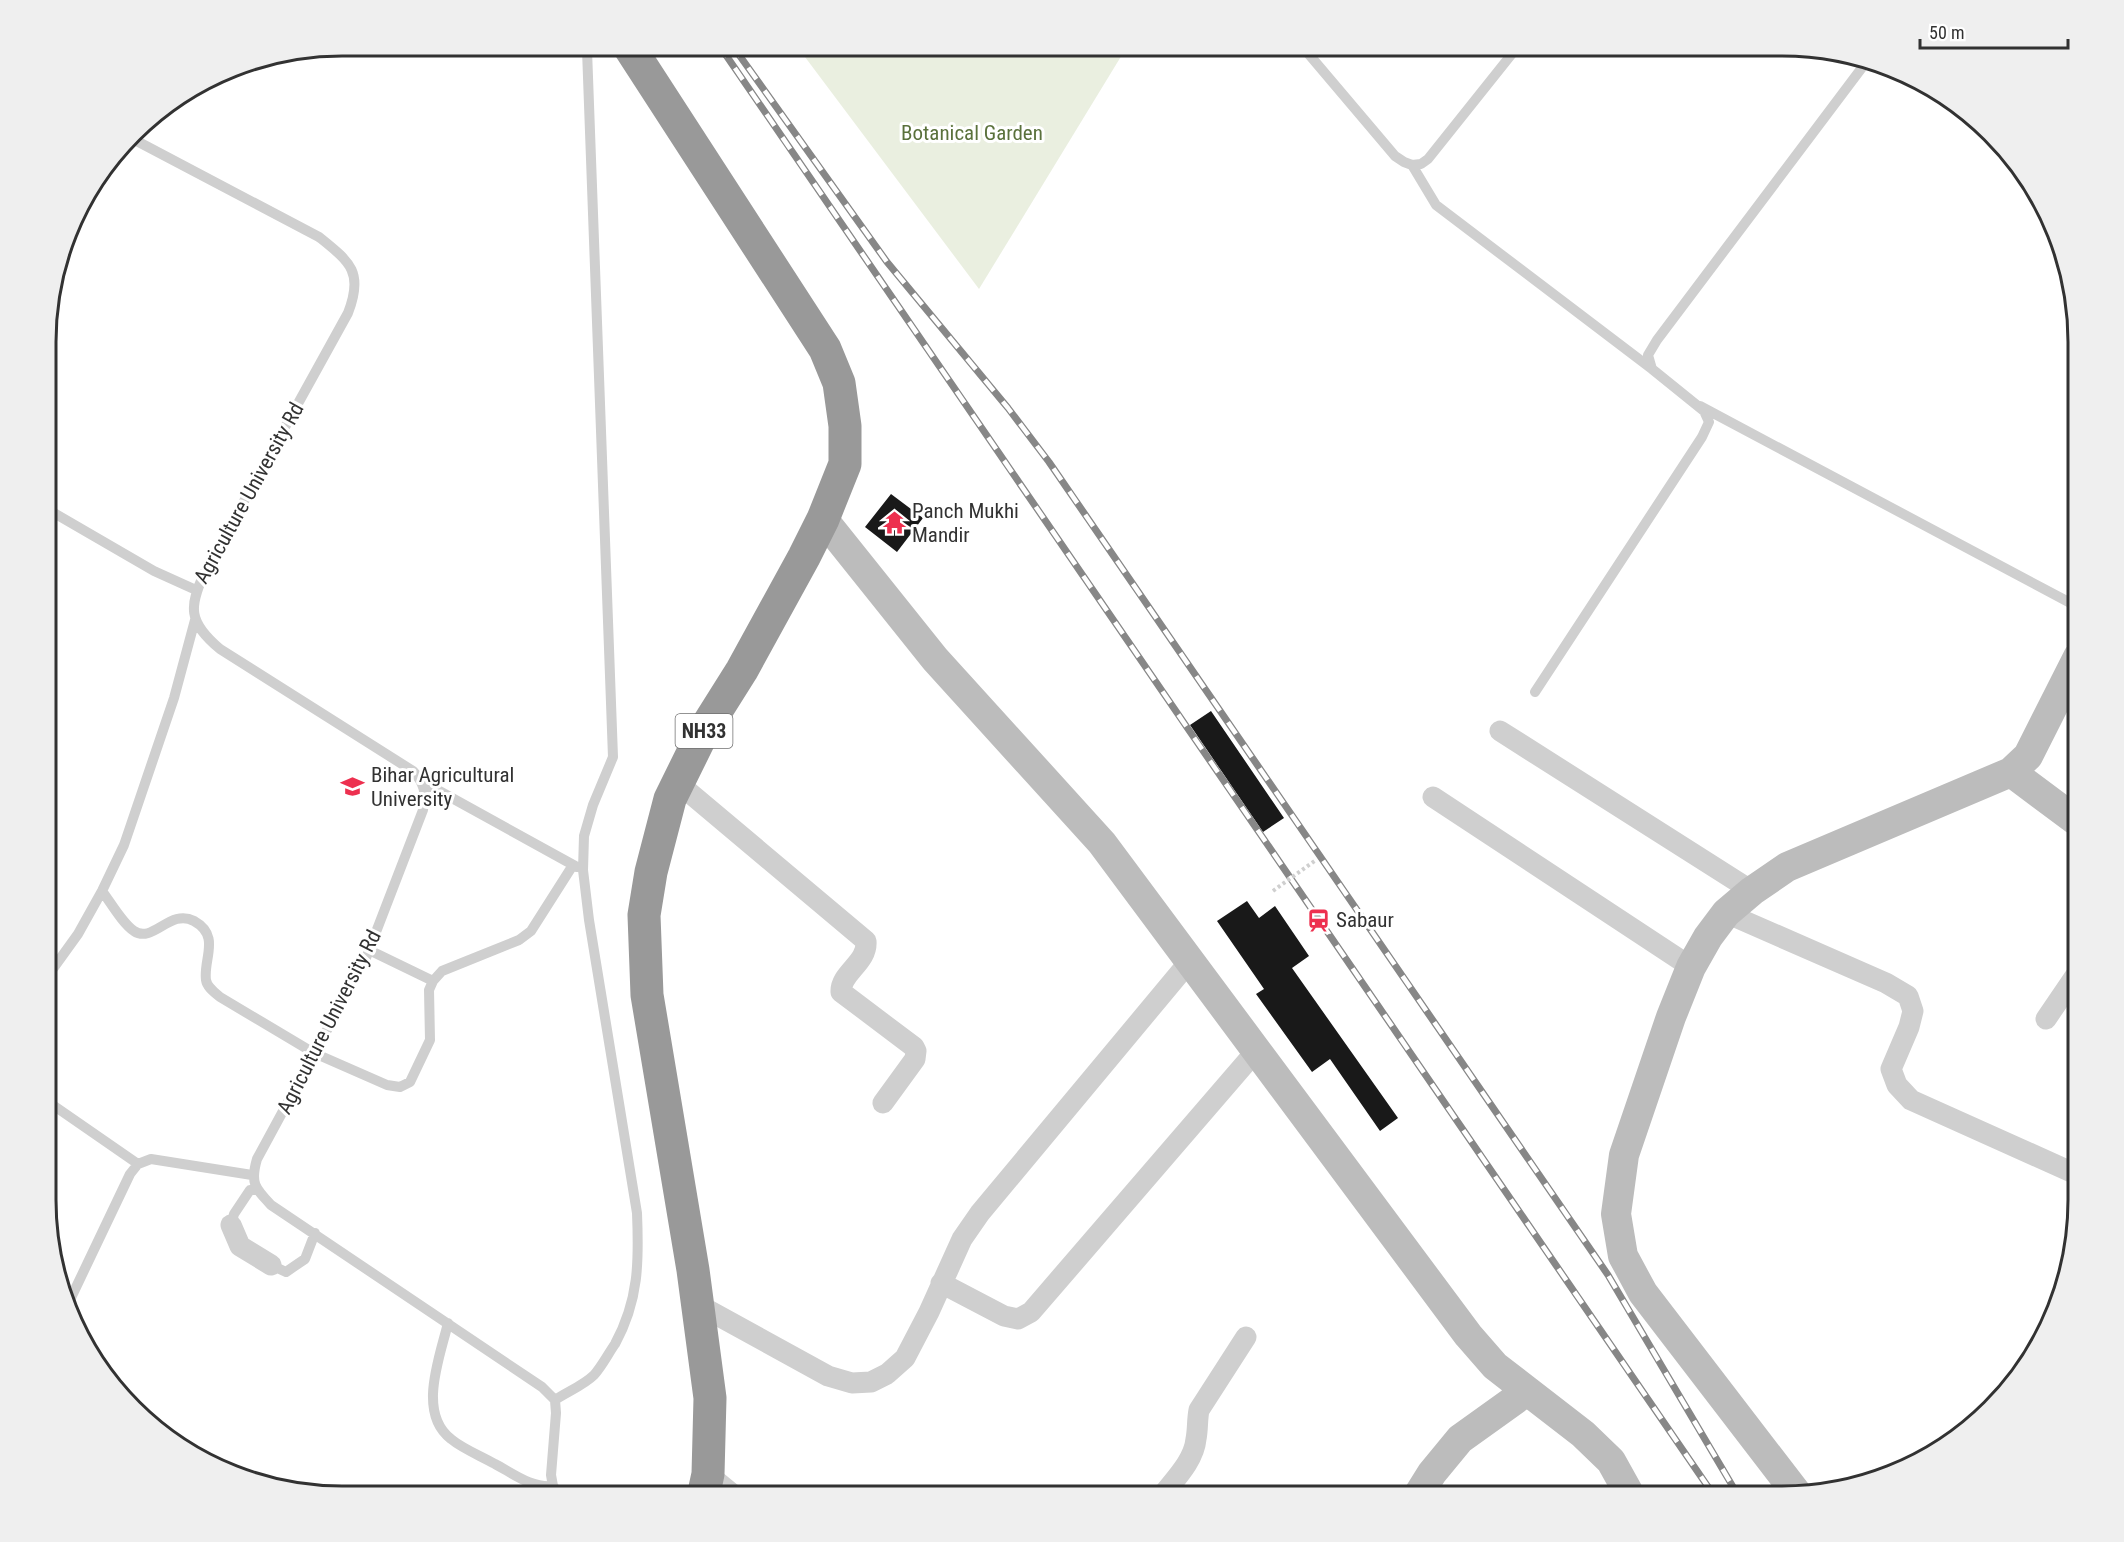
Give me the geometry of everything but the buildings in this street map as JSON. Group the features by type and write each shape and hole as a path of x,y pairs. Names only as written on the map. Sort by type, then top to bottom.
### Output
{"highway":[{"name":"NH33","path":"635,56 825,349 839,383 845,426 845,464 823,519 742,670 703,732 670,799 651,872 644,915 647,995 710,1398 706,1485"}],"street":[{"path":"823,519 935,659 1102,843 1468,1335 1496,1366 1583,1434 1611,1461 1625,1486"},
{"path":"1791,1486 1642,1293 1623,1256 1616,1214 1624,1155 1671,1017 1691,968 1708,937 1726,913 1752,891 1787,867 1986,785 2011,772 2028,756 2068,677"},
{"path":"1500,731 1752,891"},
{"path":"2011,772 2068,815"},
{"path":"678,783 866,941 867,949 841,985 841,993 914,1047 916,1051 915,1059 883,1104"},
{"path":"1433,797 1691,968"},
{"path":"1726,913 1886,983 1908,996 1913,1011 1892,1069 1897,1085 1911,1100 2068,1171"},
{"path":"697,1304 828,1376 852,1383 872,1382 887,1374 905,1358 962,1239 980,1213 1189,962"},
{"path":"2046,1019 2068,987"},
{"path":"941,1283 1004,1316 1018,1319 1031,1312 1256,1051"},
{"path":"231,1225 240,1246 271,1265"},
{"path":"1169,1486 1194,1451 1199,1410 1246,1337"},
{"path":"1423,1486 1460,1439 1527,1391"}],"lane":[{"path":"555,1400 593,1376 606,1358 622,1330 634,1296 637,1275 637,1213 589,920 578,867 593,805 613,757 587,56"},
{"path":"1310,56 1384,145 1404,162 1412,165 1420,164 1428,159 1510,56"},
{"path":"1652,369 1648,355 1657,340 1862,67"},
{"name":"Agriculture University Rd","path":"56,966 78,934 124,845 166,721 195,620 196,590 348,313 355,295 355,280 350,266 319,237 137,141"},
{"path":"1412,165 1436,206 1652,369 1704,411 1709,422 1702,437 1535,692"},
{"path":"1696,404 2068,602"},
{"path":"56,514 154,571 196,590"},
{"path":"195,620 204,635 220,649 413,771 423,782 578,867"},
{"name":"Agriculture University Rd","path":"252,1175 257,1159 369,950 423,810 426,795 423,782"},
{"path":"102,891 131,930 139,934 151,933 171,920 183,917 194,921 203,929 208,940 210,952 206,981 210,989 314,1053 387,1085 400,1087 410,1082 430,1040 429,990 433,981 442,971 519,940 531,931 578,867"},
{"path":"369,950 433,981"},
{"path":"56,1107 138,1164"},
{"path":"72,1295 130,1174 138,1164 151,1159 252,1175 256,1190 271,1205 315,1233 448,1323 542,1387 555,1400 551,1475 553,1486 538,1486 524,1480 450,1439 439,1427 433,1408 433,1389 448,1323"},
{"path":"231,1225 234,1214 250,1190 256,1190"},
{"path":"271,1265 286,1272 305,1259 315,1233"}],"path":[{"path":"1273,891 1316,860"}],"green space":[{"name":"Botanical Garden","path":"804,56 1121,56 979,289"}],"railway":[{"path":"727,56 1707,1486"},
{"path":"740,56 887,262 1008,408 1049,462 1608,1275 1733,1486"}],"place":[{"name":"Panch Mukhi Mandir","path":"894,523"},
{"name":"Bihar Agricultural University","path":"353,787"},
{"name":"Sabaur","path":"1318,920"}]}
